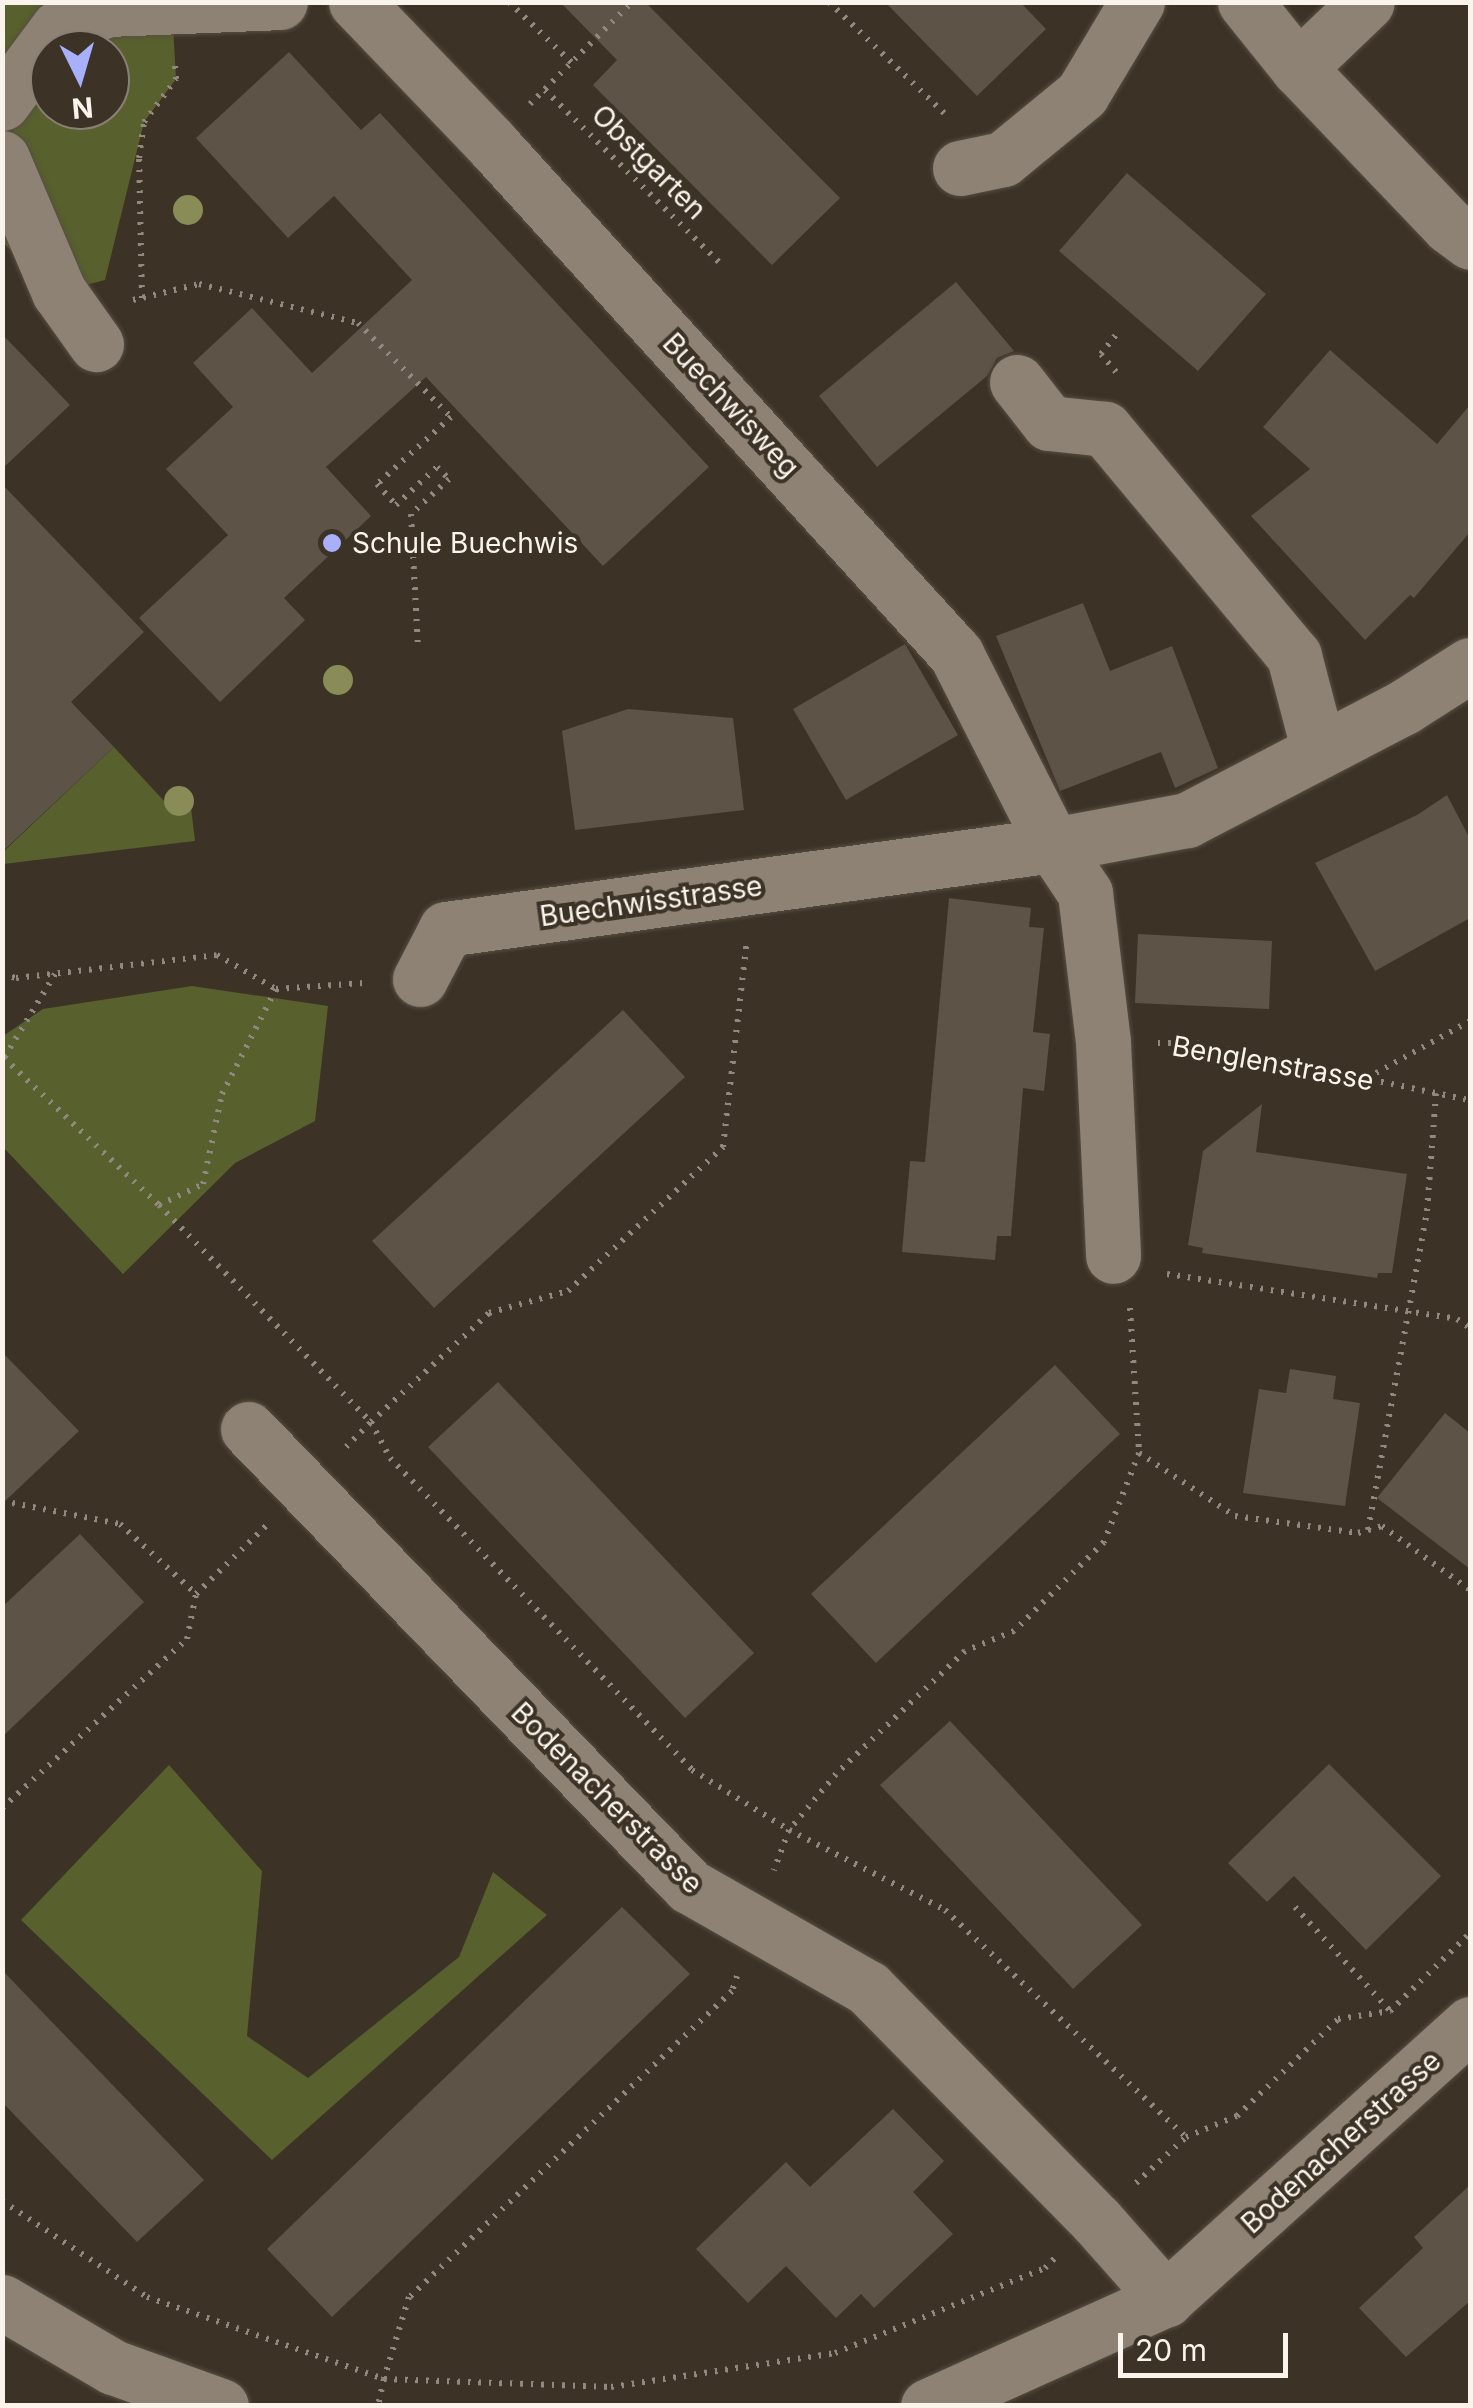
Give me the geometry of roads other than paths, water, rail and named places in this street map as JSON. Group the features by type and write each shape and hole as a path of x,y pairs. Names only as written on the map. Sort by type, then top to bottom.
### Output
{"street":[{"path":"2,103 58,28 108,9 280,2"},
{"path":"294,2 358,5"},
{"path":"958,146 1003,159 1082,94 1137,2"},
{"path":"1245,2 1298,68 1449,226 1470,242"},
{"path":"1298,68 1368,2"},
{"name":"Buechwisweg","path":"358,5 491,143 956,654 1052,845"},
{"path":"2,158 58,292 86,330"},
{"path":"1016,382 1049,423 1104,428 1294,656 1320,751"},
{"name":"Buechwisstrasse","path":"420,979 446,929 1052,845 1187,820 1320,751 1470,664"},
{"path":"1052,845 1085,893 1103,1042 1114,1261"},
{"name":"Bodenacherstrasse","path":"248,1428 689,1886 754,1927 868,1988 1096,2220 1166,2299"},
{"name":"Bodenacherstrasse","path":"928,2406 1166,2299 1453,2040"},
{"path":"2,2302 114,2367 221,2406"}],"place":[{"name":"Schule Buechwis","path":"332,543"}]}
